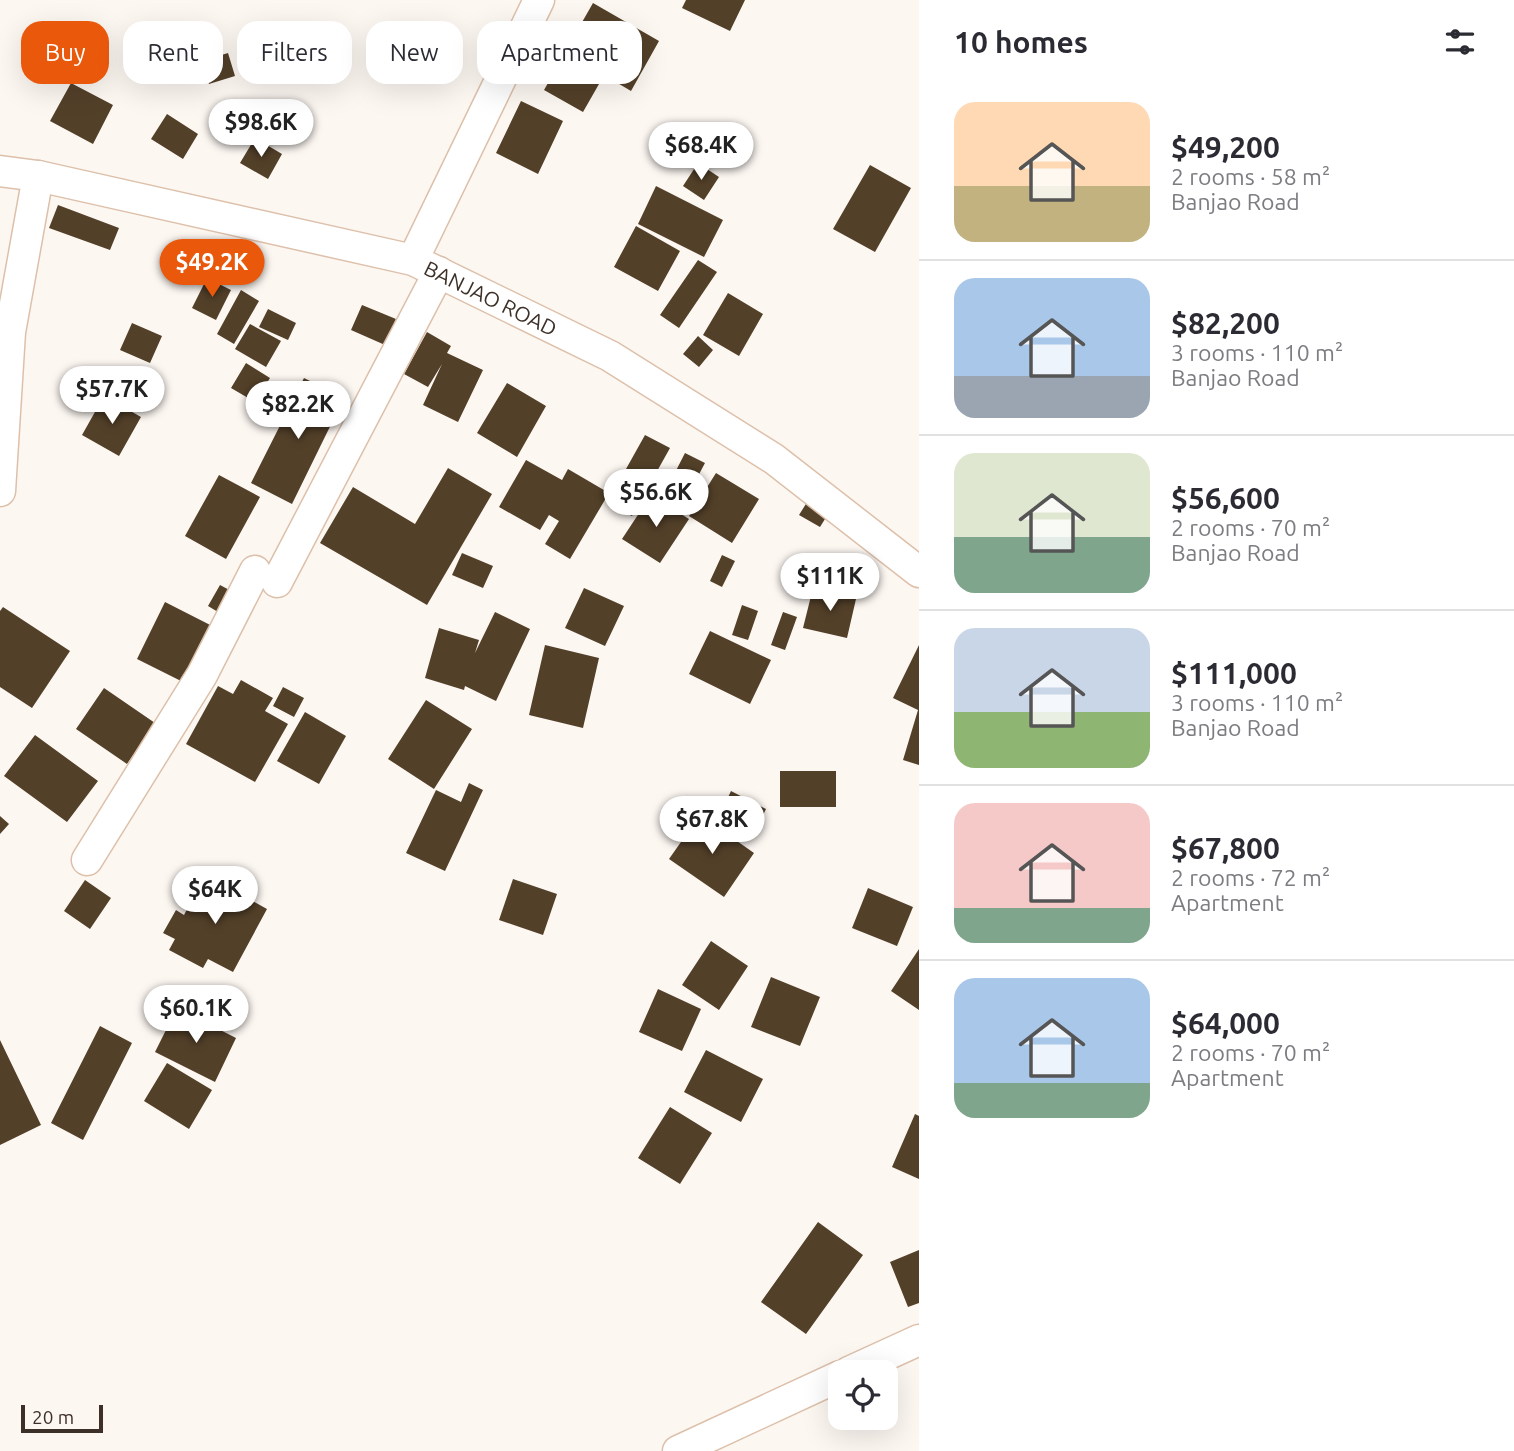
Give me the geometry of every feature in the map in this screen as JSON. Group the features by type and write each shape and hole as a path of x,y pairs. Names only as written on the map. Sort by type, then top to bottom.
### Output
{"street":[{"path":"87,860 266,577 426,266 539,0"},
{"name":"BANJAO ROAD","path":"0,171 37,176 426,266 610,356 774,459 919,572"},
{"path":"0,491 10,332 37,176"},
{"path":"875,1360 919,1340"},
{"path":"678,1451 828,1382"}],"building":[{"path":"686,0 745,0 730,31 682,8"},
{"path":"593,3 624,21 583,21"},
{"path":"642,31 659,41 642,71"},
{"path":"228,53 235,76 223,80 223,55"},
{"path":"70,84 113,105 93,144 50,121"},
{"path":"547,84 599,84 583,112 544,90"},
{"path":"619,84 635,84 631,91"},
{"path":"521,101 563,121 538,174 496,153"},
{"path":"167,114 198,134 183,159 151,139"},
{"path":"255,138 282,154 268,179 240,163"},
{"path":"698,163 719,177 704,200 683,186"},
{"path":"870,165 911,188 875,252 833,229"},
{"path":"656,186 723,220 704,257 638,224"},
{"path":"58,205 119,228 110,250 49,228"},
{"path":"636,226 680,251 658,291 614,267"},
{"path":"698,260 717,272 679,328 660,315"},
{"path":"207,278 231,290 216,320 192,308"},
{"path":"241,290 259,301 234,344 217,334"},
{"path":"728,293 763,314 739,356 703,335"},
{"path":"362,305 396,319 385,345 351,330"},
{"path":"268,309 296,323 288,340 259,327"},
{"path":"132,323 162,336 150,363 120,350"},
{"path":"250,324 281,341 266,367 235,349"},
{"path":"427,332 451,346 447,353 483,370 458,422 423,405 442,364 428,387 404,374"},
{"path":"698,336 713,350 699,367 683,354"},
{"path":"246,363 270,378 255,402 231,388"},
{"path":"304,378 344,398 292,504 251,483"},
{"path":"507,383 546,406 517,457 477,433"},
{"path":"104,396 141,417 119,456 82,435"},
{"path":"645,435 670,448 632,516 607,503"},
{"path":"685,453 705,463 680,510 661,500"},
{"path":"526,460 562,480 568,469 609,493 570,559 545,544 559,521 549,515 540,530 499,507"},
{"path":"448,468 492,494 427,605 320,543 353,487 415,524"},
{"path":"716,473 759,499 732,543 689,516"},
{"path":"219,475 260,497 226,559 185,536"},
{"path":"651,495 689,519 660,563 622,539"},
{"path":"809,499 830,511 820,527 799,515"},
{"path":"462,553 493,566 483,588 452,575"},
{"path":"722,555 735,561 722,587 710,581"},
{"path":"220,585 235,593 223,615 208,606"},
{"path":"584,588 624,606 605,646 565,628"},
{"path":"813,588 856,599 847,638 803,628"},
{"path":"165,602 220,630 191,686 137,659"},
{"path":"742,605 758,611 748,640 732,635"},
{"path":"3,607 70,651 32,708 0,687 0,611"},
{"path":"495,612 530,629 496,701 465,686 464,690 425,678 439,628 479,640 475,653"},
{"path":"783,612 797,617 785,650 771,645"},
{"path":"710,631 771,660 750,704 689,674"},
{"path":"545,645 599,658 583,728 529,715"},
{"path":"919,645 919,765 903,760 918,710 893,698"},
{"path":"241,680 273,698 265,711 288,724 255,782 186,744 218,686 233,694"},
{"path":"283,687 304,698 294,717 273,706"},
{"path":"104,688 155,723 127,764 76,729"},
{"path":"426,700 472,729 434,789 388,759"},
{"path":"305,712 346,736 319,784 277,761"},
{"path":"35,735 98,781 67,822 4,776"},
{"path":"780,771 836,771 836,807 780,807"},
{"path":"469,783 483,790 445,871 406,853 436,790 461,802"},
{"path":"731,791 766,809 756,829 721,812"},
{"path":"700,815 754,853 724,897 669,859"},
{"path":"0,816 9,824 0,834"},
{"path":"205,875 267,909 233,972 208,959 203,968 169,950 175,939 163,933 176,910 184,915"},
{"path":"513,879 557,894 543,935 499,920"},
{"path":"85,880 111,898 90,929 64,911"},
{"path":"868,888 913,907 897,946 852,928"},
{"path":"711,941 748,966 719,1010 682,985"},
{"path":"919,949 919,1010 891,991"},
{"path":"771,977 820,997 800,1046 751,1027"},
{"path":"658,989 701,1009 682,1051 639,1032"},
{"path":"177,1008 236,1038 215,1082 155,1052"},
{"path":"100,1026 132,1043 83,1140 51,1123"},
{"path":"0,1040 41,1125 0,1145"},
{"path":"706,1050 763,1079 741,1122 684,1092"},
{"path":"167,1063 212,1090 189,1129 144,1101"},
{"path":"670,1107 712,1133 680,1184 638,1158"},
{"path":"915,1114 919,1116 919,1179 892,1167"},
{"path":"818,1222 863,1255 806,1334 761,1302"},
{"path":"919,1250 919,1303 908,1307 890,1262"}]}
